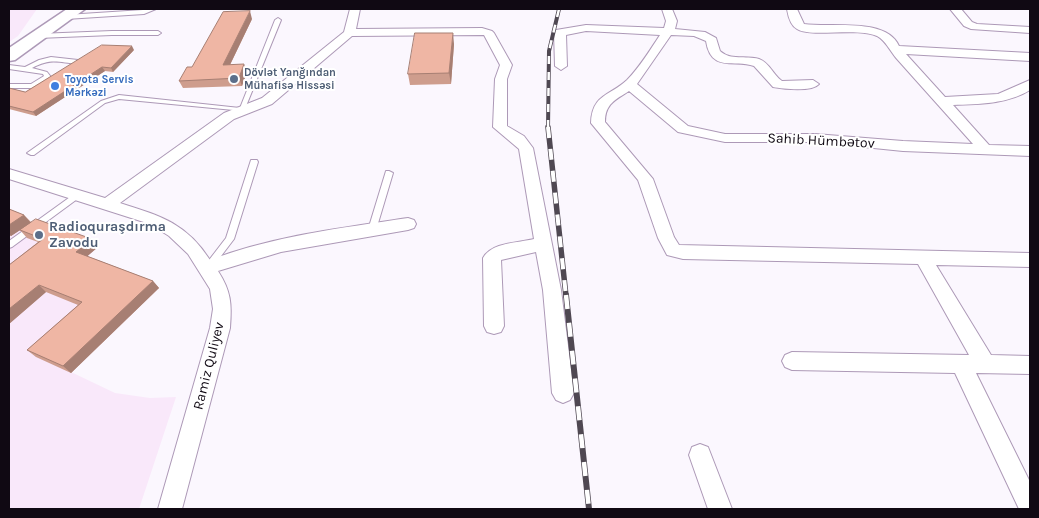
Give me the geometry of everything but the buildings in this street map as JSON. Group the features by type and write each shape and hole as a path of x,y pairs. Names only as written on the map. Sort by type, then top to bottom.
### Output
{"main road":[{"path":"9,56 71,13"}],"street":[{"path":"107,204 229,116 267,100 349,33 355,9"},
{"path":"667,9 672,23 670,31 646,60 637,76 603,102 598,111 598,122 645,179 666,238 673,250 682,252 1030,260"},
{"path":"792,9 797,23 801,27 876,33 891,40 895,49 986,150"},
{"path":"955,9 968,24 981,28 1030,30"},
{"path":"562,66 560,32 566,30 586,28 670,31 705,35 712,40 714,52 718,56 726,61 754,61 761,64 774,82 781,84 814,84"},
{"path":"981,28 1006,53"},
{"path":"349,33 488,33 506,65 501,79 500,127 506,132 517,135 526,148 552,290 563,393"},
{"path":"895,49 923,54 1006,53 1030,57"},
{"name":"Sahib Hümbətov","path":"629,84 679,126 698,133 725,138 815,138 903,146 1030,151"},
{"path":"940,101 995,98 1023,89 1030,84"},
{"name":"Ramiz Quliyev","path":"9,174 156,220 175,232 194,249 219,288 222,309 220,328 170,509"},
{"path":"206,268 266,248 408,224"},
{"path":"494,326 492,258 497,253 543,244"},
{"path":"923,258 985,364"},
{"path":"792,362 1030,364"},
{"path":"961,364 1030,507"},
{"path":"700,455 720,509"}],"lane":[{"path":"71,13 144,12 153,9"},
{"path":"30,154 110,99 120,97 242,110 278,20"},
{"path":"38,36 158,33"},
{"path":"26,69 46,60 78,62"},
{"path":"9,67 45,72 48,77 32,86 9,86"},
{"path":"206,268 230,239 254,162"},
{"path":"372,230 389,173"},
{"path":"9,245 77,195"}],"shaded area":[{"path":"9,9 37,9 18,36 9,42"},
{"path":"9,214 98,247 84,260 159,288 71,372 115,393 150,398 176,397 139,509 9,509"}],"railway":[{"path":"548,127 549,51 559,9"},
{"path":"548,127 566,296"},
{"path":"566,295 589,509"}],"place":[{"name":"Dövlət Yanğından Mühafisə Hissəsi","path":"234,79"},
{"name":"Toyota Servis Mərkəzi","path":"55,86"},
{"name":"Radioquraşdırma Zavodu","path":"39,235"}]}
